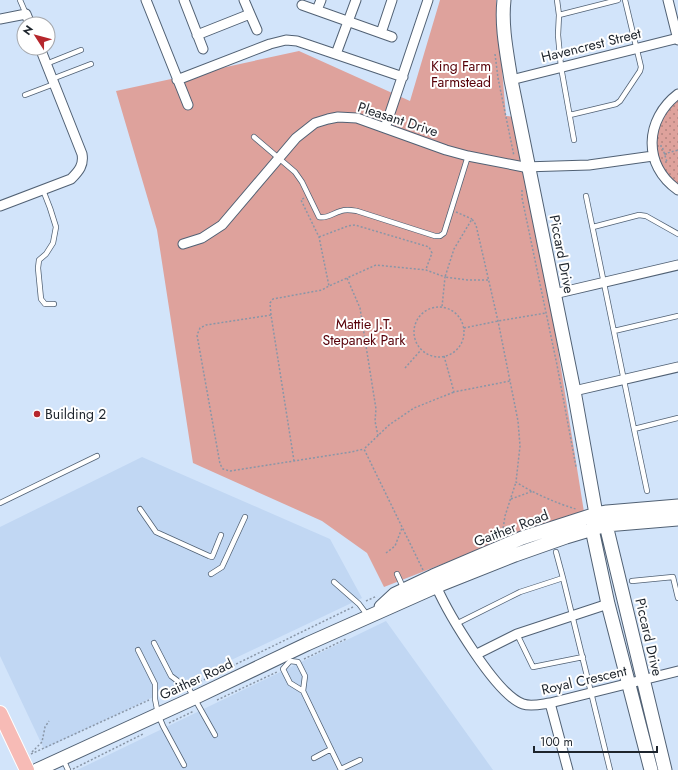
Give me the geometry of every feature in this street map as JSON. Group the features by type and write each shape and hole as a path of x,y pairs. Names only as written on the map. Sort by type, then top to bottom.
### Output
{"main road":[{"path":"0,713 27,770"}],"street":[{"path":"146,0 188,105"},
{"path":"184,0 203,49"},
{"path":"244,0 257,30"},
{"path":"317,10 320,0"},
{"path":"336,54 356,0"},
{"path":"381,33 392,0"},
{"path":"385,128 428,0"},
{"name":"Piccard Drive","path":"504,0 504,34 511,80 574,391 596,514 592,529 608,604 650,770"},
{"path":"668,0 678,38"},
{"path":"302,5 392,37"},
{"path":"0,19 26,14"},
{"path":"197,35 250,14"},
{"name":"Havencrest Street","path":"511,80 678,38"},
{"path":"177,80 281,41 298,41 402,76"},
{"path":"0,206 71,179 79,172 83,163 82,154 43,56"},
{"path":"678,94 662,109 656,120 652,139 655,163 668,182 678,190"},
{"name":"Pleasant Drive","path":"183,244 202,238 222,225 296,138 315,123 328,118 357,118 468,156 529,167 589,165 653,156"},
{"path":"554,294 678,265"},
{"path":"574,391 678,367"},
{"name":"Gaither Road","path":"368,617 395,594 522,538 596,514 678,506"},
{"name":"Piccard Drive","path":"596,514 606,525 665,770"},
{"name":"Gaither Road","path":"37,770 62,758 161,720 368,617 436,586 515,555 606,525 678,519"},
{"name":"Royal Crescent","path":"436,586 456,624 499,685 513,699 524,704 534,705 550,703 678,671"},
{"path":"477,654 517,634 608,604"},
{"path":"550,703 568,770"}],"lane":[{"path":"20,0 26,14"},
{"path":"557,0 561,67 574,140"},
{"path":"559,15 618,0"},
{"path":"570,115 616,104 620,101 640,71 641,67 625,0"},
{"path":"46,64 81,50"},
{"path":"25,95 91,64"},
{"path":"254,137 295,172 302,182 319,217 325,218 342,210 357,211 436,236 440,236 444,233 468,156"},
{"path":"43,190 56,227 53,243 46,254 39,260 39,288 41,299 45,304 54,304"},
{"path":"586,196 647,491"},
{"path":"593,227 639,215 646,216 678,234"},
{"path":"614,331 678,316"},
{"path":"634,429 678,418"},
{"path":"0,503 97,456"},
{"path":"140,509 156,532 212,557 221,535"},
{"path":"211,574 222,567 245,517"},
{"path":"556,552 610,770"},
{"path":"398,574 406,589"},
{"path":"456,624 520,592 563,578"},
{"path":"632,581 673,578 678,598"},
{"path":"334,582 359,604 368,617"},
{"path":"517,634 533,667 583,657"},
{"path":"154,643 171,676 178,682 188,687 215,735"},
{"path":"138,650 155,684 155,699 161,720 184,765"},
{"path":"303,691 305,676 298,662 288,657 282,669 290,683 303,691 341,770 360,760"},
{"path":"314,758 332,749"},
{"path":"62,758 68,770"}],"path":[{"path":"495,51 498,78 515,165"},
{"path":"657,147 662,146 667,162 662,164"},
{"path":"664,154 678,150"},
{"path":"522,186 522,198 576,468"},
{"path":"305,197 301,200 319,237 329,286"},
{"path":"450,212 462,214 472,220 476,225 498,321 518,421 520,446 516,482 505,516 502,538"},
{"path":"442,306 445,277 454,249 472,220"},
{"path":"319,237 351,225 384,234 429,248 432,253 426,270"},
{"path":"294,461 271,315 270,303 273,299 322,290 376,265 426,270 445,277 467,280 488,280"},
{"path":"347,278 360,308 376,408 375,421 378,436"},
{"path":"442,306 450,309 456,314 461,320 464,328 464,336 457,349 451,354 444,356 432,356 421,350 414,338 413,331 418,318 428,309 442,306"},
{"path":"464,328 546,313"},
{"path":"271,315 206,325 200,328 197,335 220,464 223,469 230,472 364,449 389,425 414,408 454,392 510,382"},
{"path":"405,368 421,350"},
{"path":"444,356 454,392"},
{"path":"364,449 424,573"},
{"path":"516,482 569,507 582,510"},
{"path":"511,499 533,491"},
{"path":"386,553 395,546 402,528"},
{"path":"298,662 346,639"},
{"path":"161,720 197,703 282,669"},
{"path":"50,720 45,727 42,742 31,754 149,700"},
{"path":"72,770 146,732"}],"shaded area":[{"path":"142,457 330,539 362,598 44,749 0,656 0,527"},
{"path":"386,621 493,770 77,770"}],"green space":[{"name":"Mattie J.T. Stepanek Park","path":"440,0 496,0 506,116 517,117 529,168 584,512 529,530 384,587 367,553 322,521 193,463 157,230 116,91 299,51 410,101"},
{"path":"678,99 678,186 664,170 657,152 656,142 657,132 666,111"}],"place":[{"name":"Building 2","path":"37,414"}],"park label":[{"name":"King Farm Farmstead","path":"461,74"}]}
